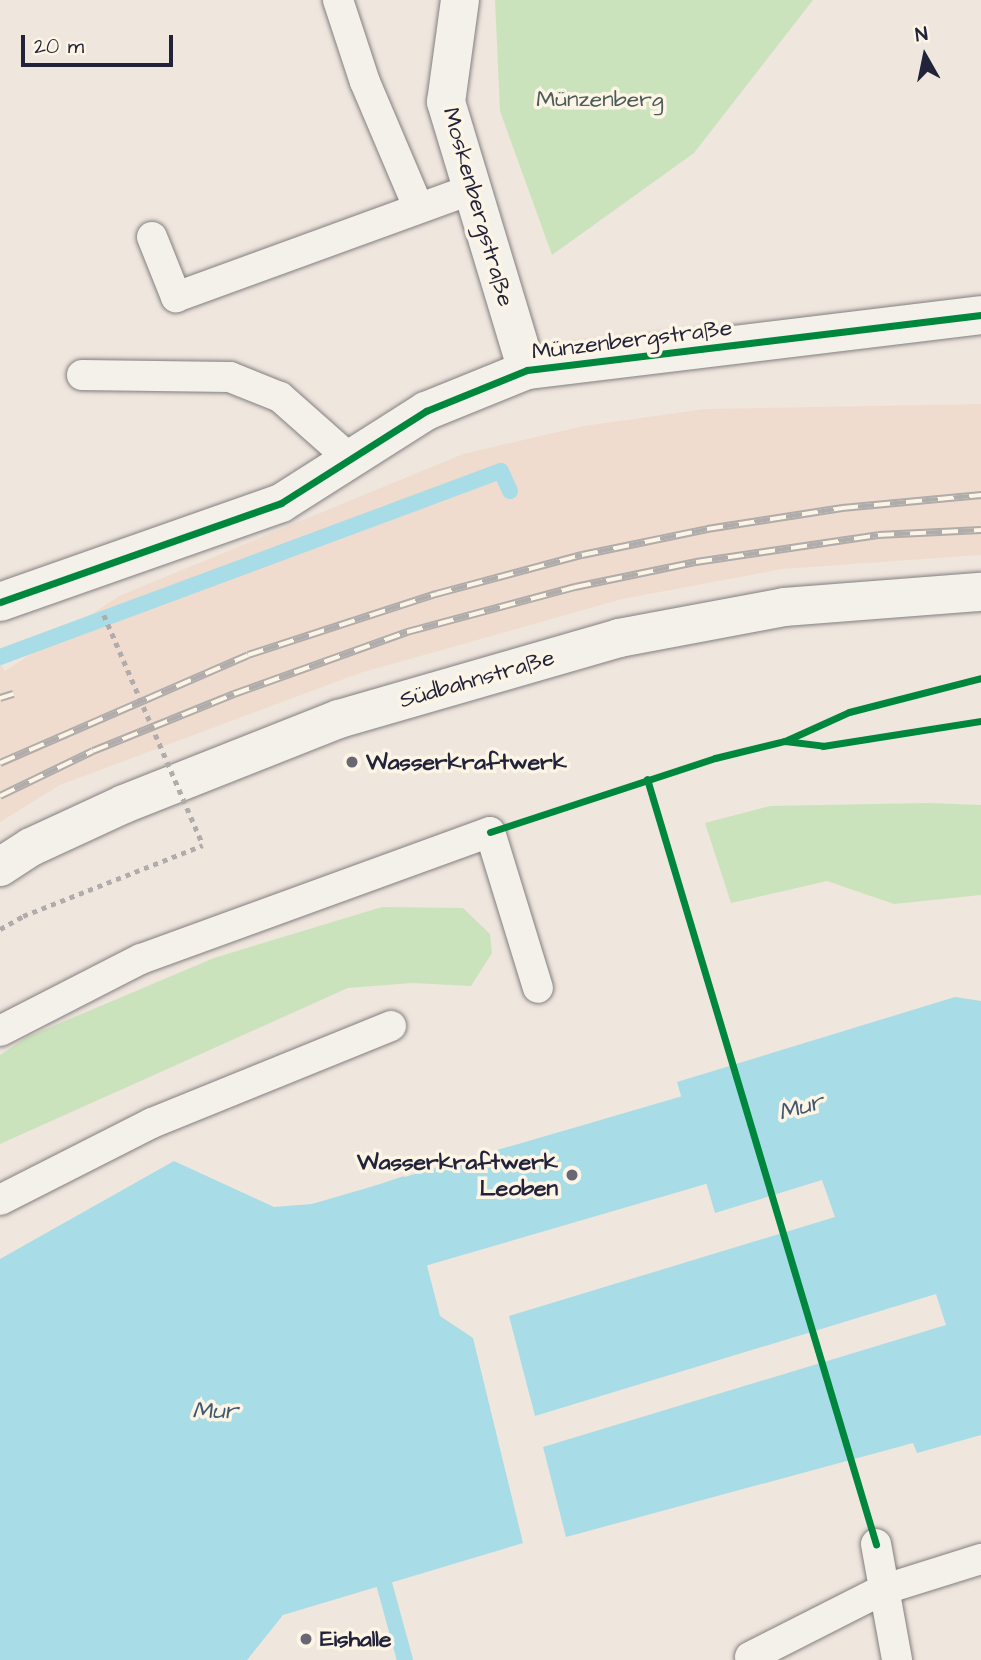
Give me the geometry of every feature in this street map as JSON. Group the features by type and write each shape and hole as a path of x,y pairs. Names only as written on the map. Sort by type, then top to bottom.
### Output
{"street":[{"name":"Moskenbergstraße","path":"460,0 446,102 470,190 527,370"},
{"name":"Münzenbergstraße","path":"0,602 281,503 426,411 527,370 981,315"},
{"name":"Südbahnstraße","path":"0,867 31,847 124,804 339,719 619,638 784,607 981,592"}],"lane":[{"path":"338,0 365,82 418,207"},
{"path":"152,237 176,297 470,190"},
{"path":"82,375 230,377 280,397 350,459"},
{"path":"0,1031 141,959 491,832 533,974"},
{"path":"0,1200 152,1123 391,1027"},
{"path":"876,1544 897,1660"},
{"path":"750,1657 883,1590 981,1559"}],"path":[{"path":"0,929 23,916 203,845 104,615"}],"shaded area":[{"path":"981,404 981,555 782,569 622,599 360,673 60,785 0,822 0,663 5,671 119,596 463,454 584,426 705,409"}],"green space":[{"name":"Münzenberg","path":"495,0 813,0 694,153 552,255 500,111"},
{"path":"928,803 981,805 981,895 894,904 827,881 731,903 705,823 770,806"},
{"path":"382,907 463,908 490,934 492,953 471,986 412,983 348,988 0,1144 0,1055 27,1037 214,958"}],"water":[{"name":"Mur","path":"955,997 981,1001 981,1435 917,1453 913,1443 566,1537 543,1447 946,1325 936,1294 535,1416 509,1316 835,1217 822,1180 715,1213 677,1082"},
{"name":"Mur","path":"174,1161 274,1207 324,1203 404,1176 440,1316 473,1338 523,1543 283,1615 247,1660 0,1660 0,1259"}],"waterway":[{"path":"0,657 501,471 510,491"},
{"name":"Mur","path":"298,1260 308,1252 877,1086 981,1108"},
{"path":"379,1565 405,1660"}],"railway":[{"path":"0,763 248,655 436,594 582,555 707,529 842,508 981,495"},
{"path":"0,796 93,751 234,694 407,632 575,587 696,562 878,535 981,530"},
{"path":"0,698 13,694"}],"cycle path":[{"path":"0,602 281,503 426,411 527,370 981,315"},
{"path":"785,741 849,712 981,678"},
{"path":"490,832 715,758 785,741 823,746 981,721"},
{"path":"647,779 876,1544"}],"place":[{"name":"Wasserkraftwerk","path":"352,762"},
{"name":"Wasserkraftwerk Leoben","path":"572,1175"},
{"name":"Eishalle","path":"306,1639"}]}
